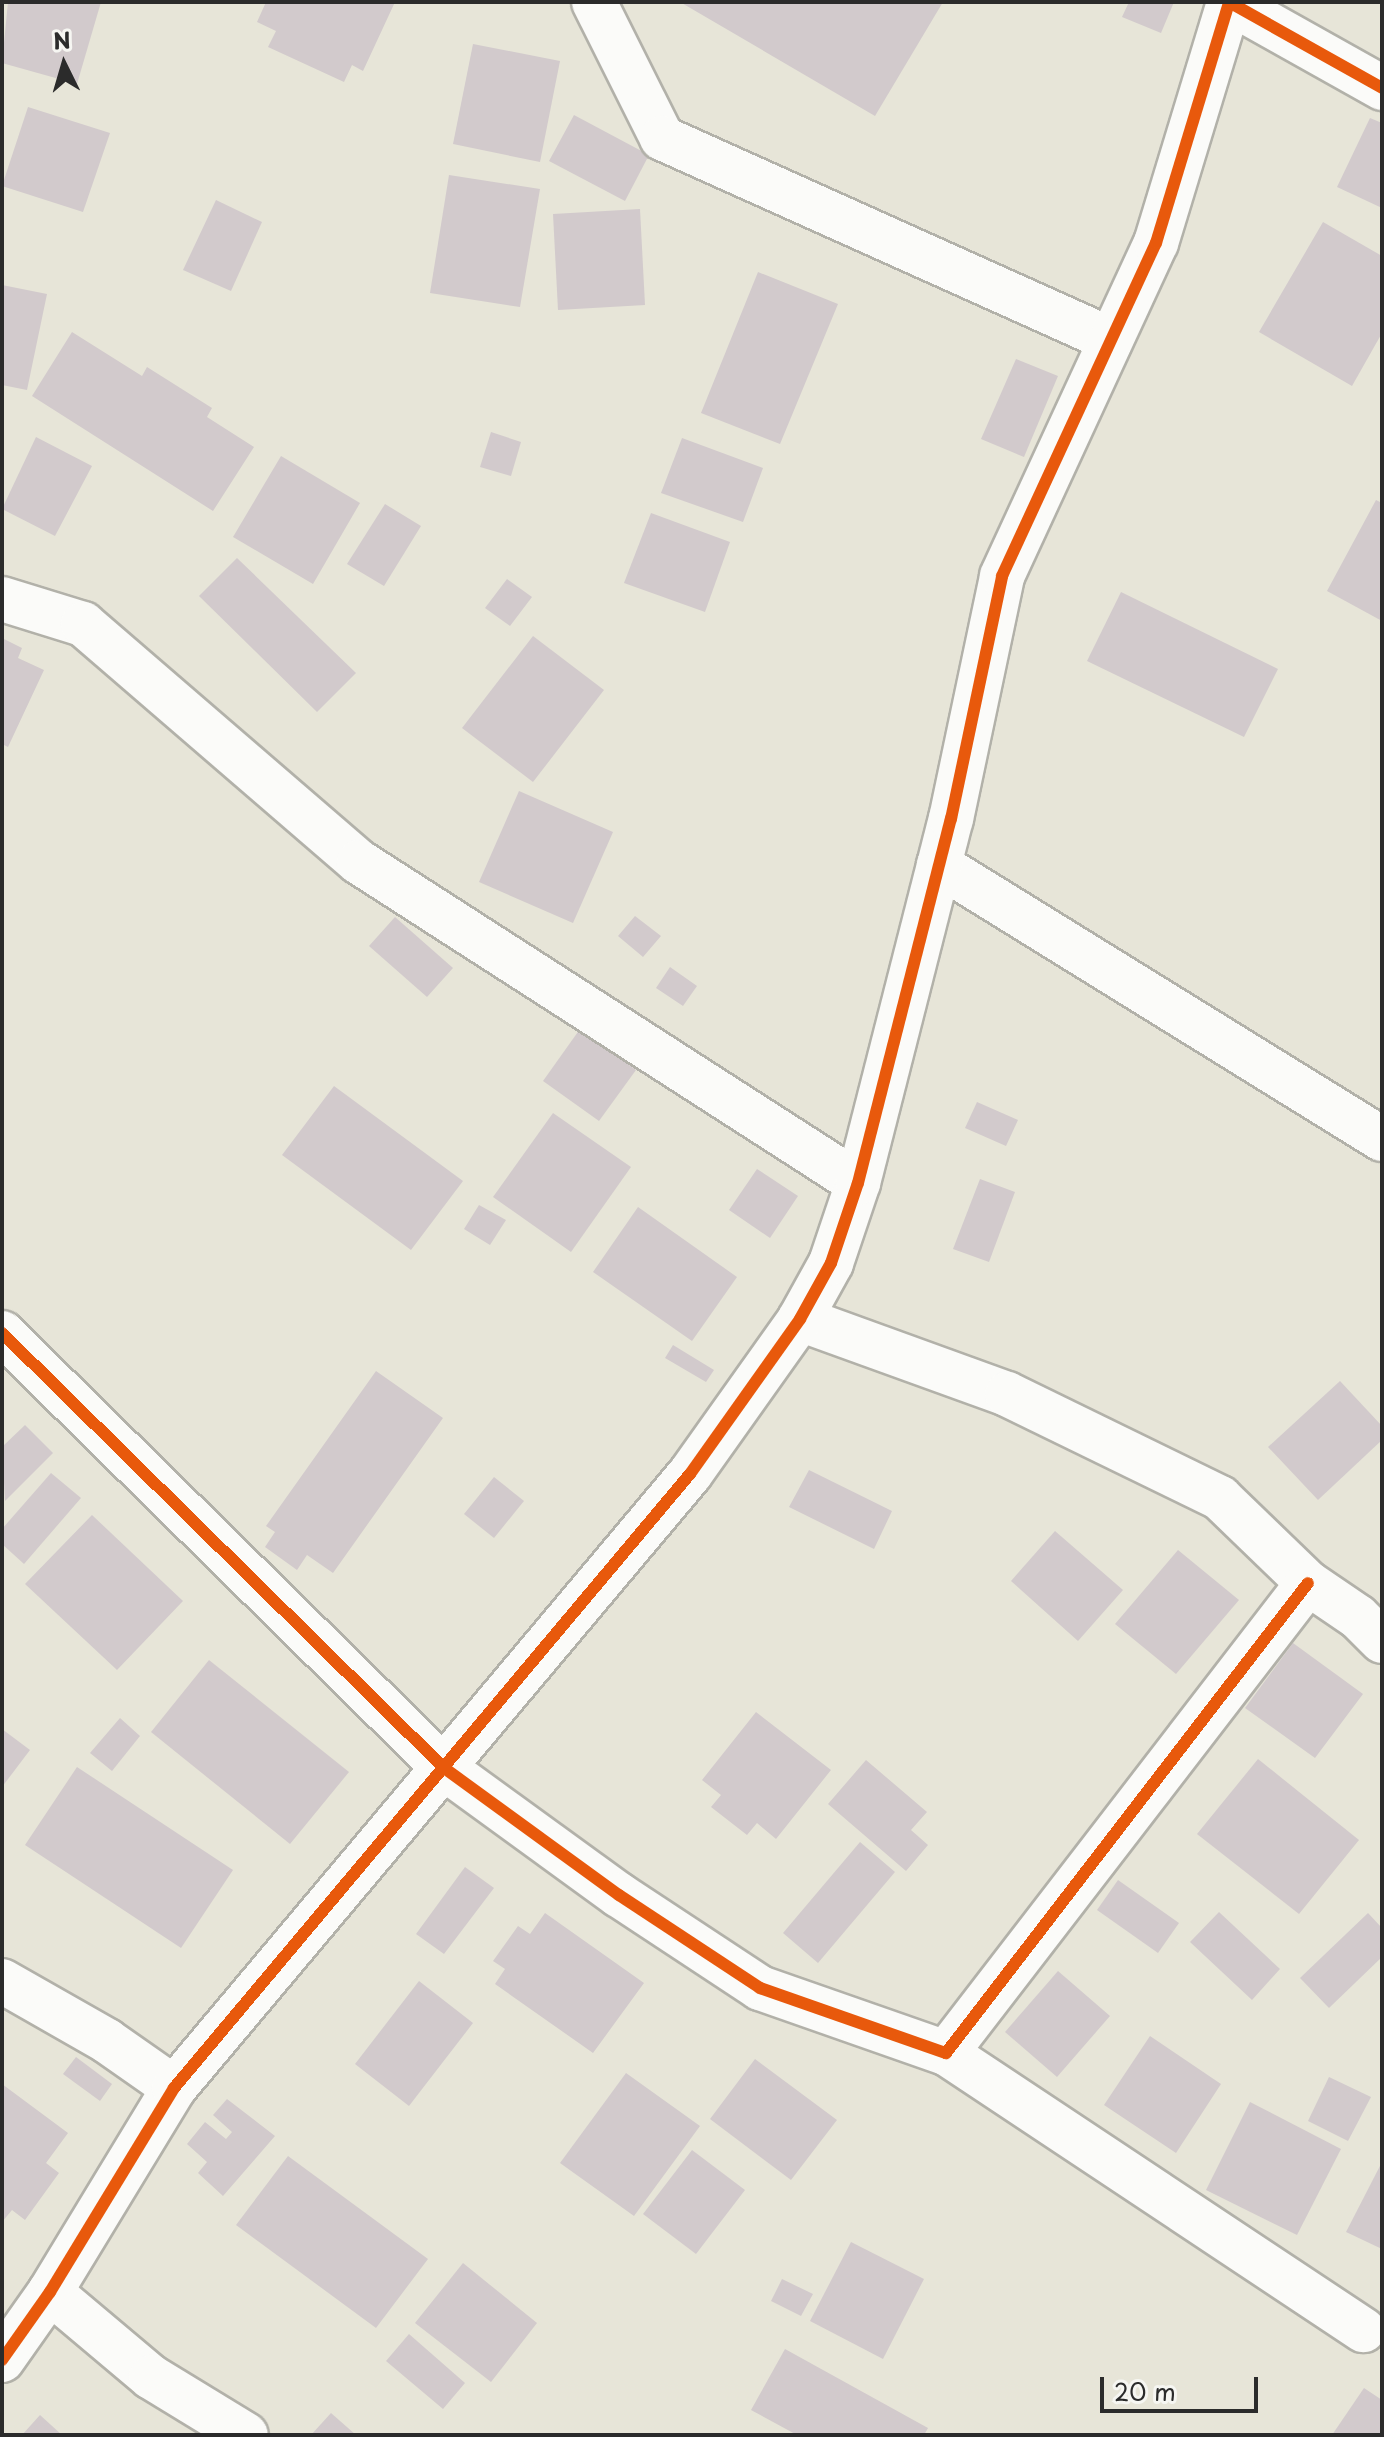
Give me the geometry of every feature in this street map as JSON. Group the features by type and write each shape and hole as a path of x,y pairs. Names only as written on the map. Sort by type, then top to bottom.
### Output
{"street":[{"path":"594,2 662,138 1111,340"},
{"path":"2,2360 50,2292 174,2088 690,1474 800,1319 831,1263 858,1183 939,865 1002,576 1156,243 1229,2 1382,88"},
{"path":"2,599 83,624 359,862 858,1183"},
{"path":"939,865 1382,1139"},
{"path":"800,1319 1007,1394 1220,1498 1308,1583 1358,1617 1382,1641"},
{"path":"2,1333 444,1768 619,1895 760,1988 946,2053 1363,2330"},
{"path":"946,2053 1308,1583"},
{"path":"2,1981 107,2041 174,2088"},
{"path":"50,2292 151,2377 246,2435"}],"building":[{"path":"8,2 101,2 77,84 2,63"},
{"path":"266,2 395,2 363,71 352,65 344,82 268,47 276,31 257,22"},
{"path":"680,2 943,2 875,116"},
{"path":"1129,2 1174,2 1161,33 1122,17"},
{"path":"473,44 560,61 540,162 453,144"},
{"path":"28,107 110,133 83,212 2,186"},
{"path":"574,115 649,155 625,201 549,161"},
{"path":"1370,118 1382,123 1382,208 1337,187"},
{"path":"449,175 540,189 520,307 430,293"},
{"path":"216,200 262,222 231,291 183,270"},
{"path":"640,209 645,305 558,310 553,214"},
{"path":"1323,222 1382,256 1382,333 1352,386 1259,332"},
{"path":"758,272 838,304 780,444 701,413"},
{"path":"2,285 47,294 27,390 2,385"},
{"path":"72,332 142,376 147,367 212,408 207,417 254,447 213,511 32,396"},
{"path":"1016,359 1058,376 1024,457 981,439"},
{"path":"491,432 521,442 511,476 480,467"},
{"path":"36,437 92,466 55,536 2,509"},
{"path":"682,438 763,468 743,522 661,493"},
{"path":"281,456 360,503 313,584 233,537"},
{"path":"1376,500 1382,503 1382,621 1327,591"},
{"path":"385,504 421,526 384,586 347,564"},
{"path":"651,513 730,542 705,612 624,583"},
{"path":"237,558 356,673 317,712 199,596"},
{"path":"507,579 532,597 510,626 485,608"},
{"path":"1121,592 1278,669 1244,737 1087,661"},
{"path":"533,636 604,690 533,782 462,728"},
{"path":"2,638 22,648 18,658 44,670 8,747 2,744"},
{"path":"519,791 613,832 573,923 479,882"},
{"path":"635,916 661,936 643,957 618,936"},
{"path":"395,917 453,968 427,997 369,946"},
{"path":"670,967 697,986 683,1006 656,988"},
{"path":"580,1029 636,1070 599,1121 543,1081"},
{"path":"334,1086 463,1181 411,1250 282,1155"},
{"path":"977,1102 1018,1120 1006,1146 965,1128"},
{"path":"553,1113 631,1167 571,1252 493,1197"},
{"path":"757,1169 798,1196 770,1238 729,1210"},
{"path":"980,1179 1015,1192 989,1262 953,1249"},
{"path":"479,1205 506,1220 490,1245 464,1229"},
{"path":"638,1207 737,1277 692,1341 593,1272"},
{"path":"673,1345 714,1370 706,1382 665,1358"},
{"path":"376,1371 443,1418 333,1573 307,1555 297,1570 265,1547 275,1532 266,1526"},
{"path":"1340,1381 1382,1426 1382,1440 1318,1500 1268,1447"},
{"path":"25,1425 53,1453 5,1501 2,1447"},
{"path":"809,1470 892,1511 874,1549 789,1507"},
{"path":"51,1473 81,1498 24,1564 2,1544 2,1529"},
{"path":"494,1477 524,1501 494,1538 464,1514"},
{"path":"92,1515 183,1601 117,1670 25,1584"},
{"path":"1055,1531 1123,1590 1078,1641 1011,1581"},
{"path":"1178,1550 1239,1600 1176,1674 1115,1624"},
{"path":"1293,1643 1363,1694 1315,1758 1245,1708"},
{"path":"209,1660 349,1772 290,1844 151,1732"},
{"path":"756,1712 831,1770 776,1839 757,1823 747,1835 711,1807 721,1795 702,1780"},
{"path":"120,1718 140,1736 112,1771 90,1753"},
{"path":"2,1729 30,1750 2,1787"},
{"path":"1258,1759 1359,1840 1299,1914 1197,1834"},
{"path":"866,1760 927,1812 911,1830 928,1845 906,1871 828,1804"},
{"path":"77,1767 233,1870 181,1948 25,1845"},
{"path":"860,1842 895,1872 818,1963 783,1933"},
{"path":"465,1867 494,1888 444,1954 416,1934"},
{"path":"1118,1880 1179,1923 1158,1953 1097,1910"},
{"path":"1219,1912 1280,1969 1252,2000 1190,1942"},
{"path":"545,1913 644,1983 593,2053 495,1984 505,1969 493,1961 518,1926 530,1934"},
{"path":"1368,1913 1382,1928 1382,1957 1329,2008 1300,1978"},
{"path":"1058,1971 1110,2016 1057,2077 1005,2032"},
{"path":"419,1981 473,2023 409,2106 355,2064"},
{"path":"1150,2036 1221,2084 1176,2153 1104,2105"},
{"path":"76,2057 112,2084 100,2101 63,2074"},
{"path":"755,2059 837,2120 791,2180 710,2119"},
{"path":"626,2073 700,2126 634,2216 560,2163"},
{"path":"1329,2077 1371,2097 1348,2141 1308,2121"},
{"path":"2,2084 68,2133 46,2163 59,2173 25,2220 12,2210 2,2222"},
{"path":"227,2099 275,2136 223,2196 198,2173 207,2162 187,2144 205,2122 226,2139 232,2132 213,2115"},
{"path":"1250,2102 1341,2149 1297,2235 1206,2190"},
{"path":"692,2150 745,2190 696,2254 643,2214"},
{"path":"288,2156 428,2259 376,2328 236,2225"},
{"path":"1382,2162 1382,2249 1346,2232"},
{"path":"851,2242 924,2279 883,2359 810,2321"},
{"path":"463,2263 537,2323 491,2382 415,2323"},
{"path":"782,2279 813,2294 801,2316 771,2301"},
{"path":"409,2334 465,2383 443,2409 386,2361"},
{"path":"785,2349 928,2428 924,2435 797,2435 751,2410"},
{"path":"1364,2388 1382,2400 1382,2435 1332,2435"},
{"path":"331,2413 356,2435 311,2435"},
{"path":"40,2415 62,2435 22,2435"}],"cycle path":[{"path":"2,2360 50,2292 174,2088 690,1474 800,1319 831,1263 858,1183 951,819 1002,576 1156,243 1229,2 1382,88"},
{"path":"2,1333 444,1768 619,1895 760,1988 946,2053 1308,1583"}]}
